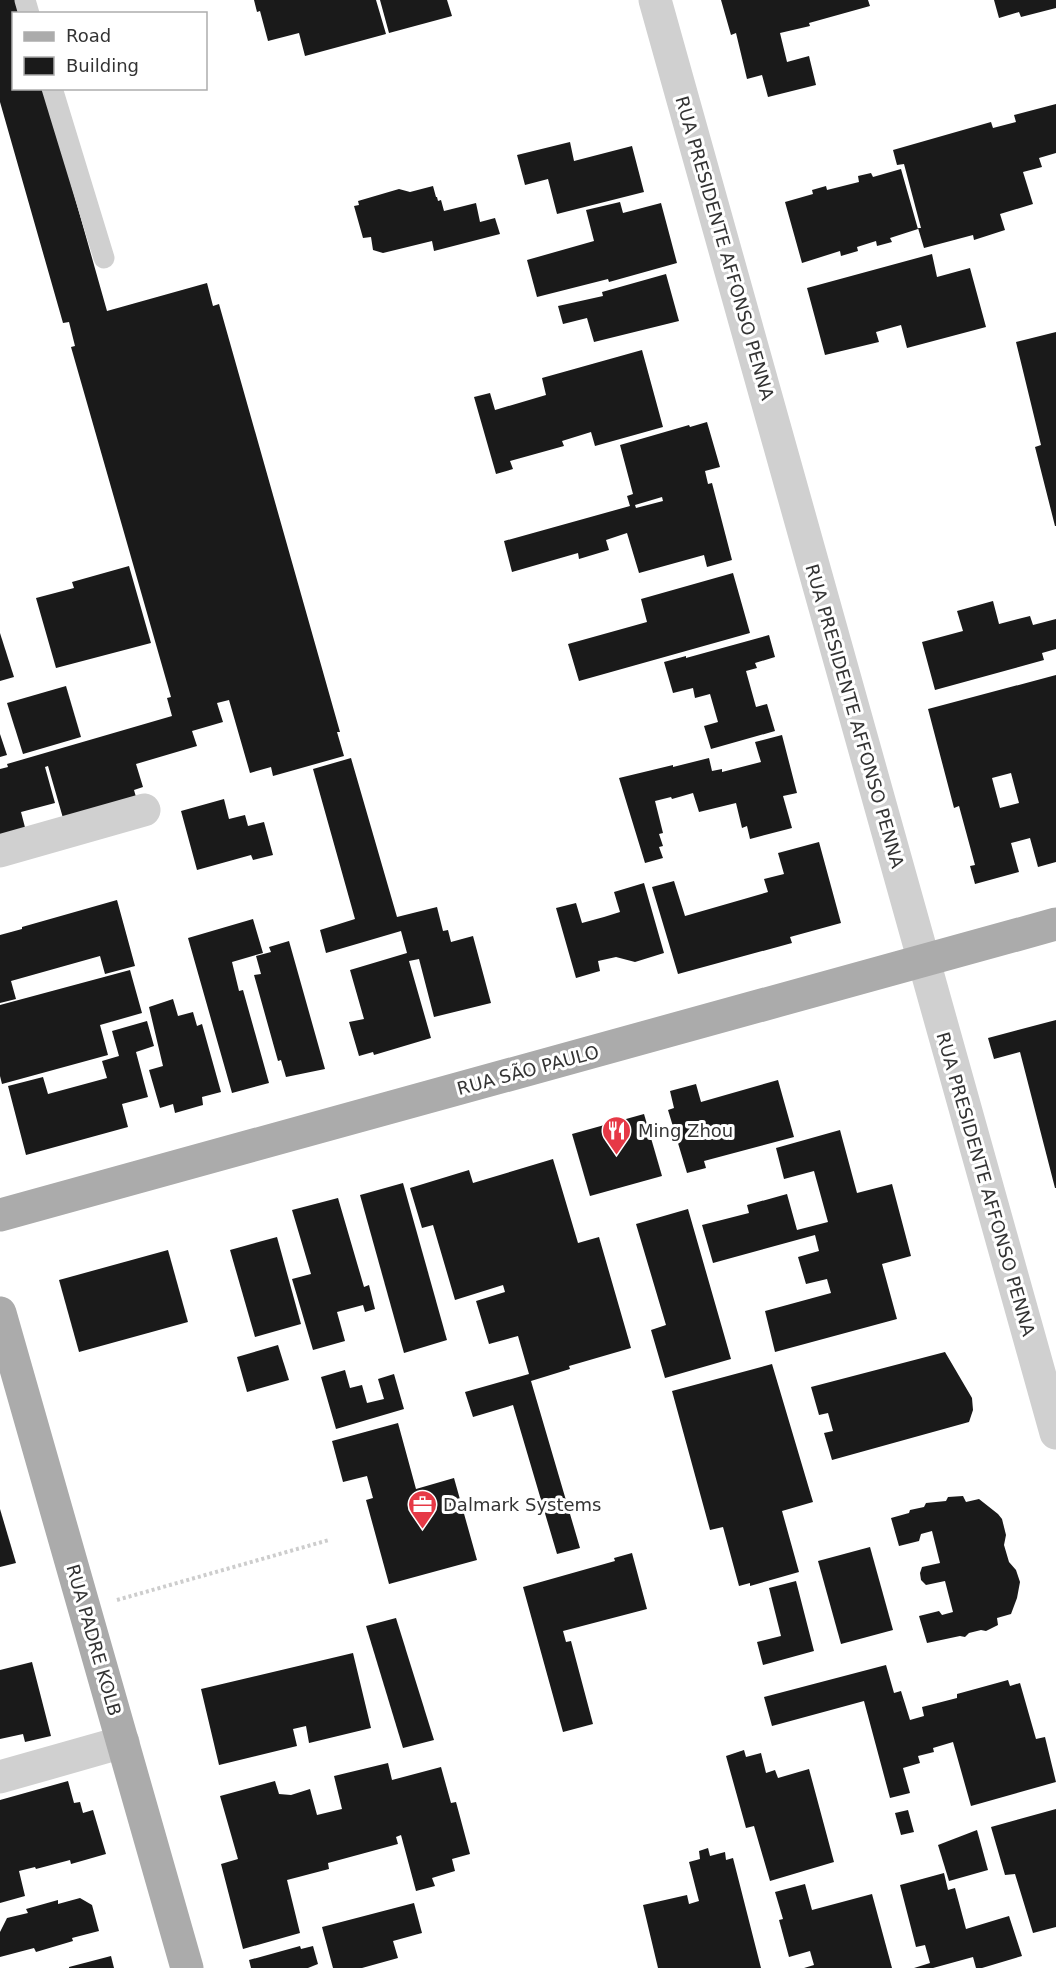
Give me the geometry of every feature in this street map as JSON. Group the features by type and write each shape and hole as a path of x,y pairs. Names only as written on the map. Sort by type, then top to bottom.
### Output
{"main road":[{"name":"RUA SÃO PAULO","path":"0,1215 1056,924"},
{"name":"RUA PADRE KOLB","path":"0,1313 187,1968"}],"street":[{"name":"RUA PRESIDENTE AFFONSO PENNA","path":"655,0 1056,1433"},
{"path":"0,851 144,810"},
{"path":"0,1777 123,1742"}],"lane":[{"path":"53,90 104,258"}],"path":[{"path":"85,1609 329,1540"}],"building":[{"path":"0,0 19,0 22,12 12,12 12,90 45,90 107,311 207,283 213,306 219,304 340,732 337,732 344,756 273,776 271,767 250,773 229,700 217,703 223,722 192,731 197,746 136,764 143,787 134,790 136,797 63,818 48,766 45,767 55,803 21,812 27,835 0,843 0,769 8,767 7,764 172,716 167,698 171,697 71,347 75,346 69,322 63,323 0,102"},
{"path":"254,0 376,0 386,34 305,56 299,33 268,41 260,11 257,12"},
{"path":"380,0 447,0 452,16 389,33"},
{"path":"721,0 868,0 870,6 809,23 810,26 780,33 787,62 809,56 816,85 768,97 762,75 747,79 736,33 731,35"},
{"path":"994,0 1056,0 1056,8 1021,17 1019,12 999,18"},
{"path":"1056,104 1056,153 1039,158 1042,167 1023,172 1033,204 1000,214 1005,230 974,240 973,235 924,248 904,164 897,165 893,150 991,122 993,128 1016,122 1014,115"},
{"path":"570,142 574,161 632,146 644,192 557,214 548,179 525,185 517,155"},
{"path":"901,169 918,229 890,238 892,242 877,246 876,241 857,247 858,251 841,256 840,251 802,263 785,202 813,194 812,190 826,186 827,190 859,182 858,176 871,173 873,177"},
{"path":"433,186 444,211 476,203 480,222 495,218 500,234 434,251 432,241 383,253 373,250 371,237 363,238 354,206 359,205 358,201 399,189 410,192"},
{"path":"620,202 623,213 661,203 677,263 609,282 608,279 537,297 527,260 594,241 586,210"},
{"path":"932,254 937,277 970,268 986,327 907,348 901,325 876,332 879,342 825,355 807,288"},
{"path":"666,274 679,321 594,342 587,318 563,324 558,306 603,296 602,292"},
{"path":"1056,332 1055,526 1035,447 1041,445 1016,342"},
{"path":"642,350 663,427 595,446 591,432 562,441 564,446 510,461 513,469 496,474 474,397 490,393 495,410 546,395 542,378"},
{"path":"707,422 720,467 705,471 708,484 712,483 732,560 707,567 704,555 639,573 627,533 606,540 609,550 579,559 578,553 512,572 504,541 630,506 627,496 633,494 620,445 689,425 690,427","holes":["662,497 663,501 636,508 635,505"]},
{"path":"129,566 151,643 56,668 36,598 74,588 72,582"},
{"path":"733,573 750,633 579,681 568,644 647,622 641,599"},
{"path":"993,601 999,624 1030,616 1033,625 1056,619 1056,649 1042,653 1044,660 935,690 922,642 963,631 957,611"},
{"path":"0,633 14,677 0,681"},
{"path":"769,635 775,657 755,663 757,668 746,671 756,707 767,704 775,731 711,749 704,726 718,722 710,694 695,698 693,688 673,693 664,662"},
{"path":"1056,675 1056,862 1038,867 1030,838 1011,843 1019,872 975,884 970,866 975,865 959,806 954,808 928,709","holes":["1011,773 1019,803 1000,808 992,778"]},
{"path":"66,686 81,737 23,754 7,703"},
{"path":"0,734 7,755 0,757"},
{"path":"782,735 797,793 783,796 792,828 750,839 747,826 742,828 736,803 699,812 693,793 672,799 671,797 655,801 663,833 659,834 663,846 659,847 663,858 645,863 619,778 709,758 712,771 722,769 722,772 761,762 755,742"},
{"path":"351,758 397,917 437,907 443,931 448,930 451,942 473,936 491,1003 434,1017 419,959 409,961 431,1038 374,1055 373,1052 359,1056 349,1022 364,1019 350,970 407,953 401,931 326,953 320,930 355,919 313,769"},
{"path":"224,799 229,819 245,815 248,826 264,822 273,855 253,860 251,855 197,870 181,811"},
{"path":"819,842 841,923 790,937 792,943 678,974 652,887 674,881 685,916 768,892 764,879 784,874 778,853"},
{"path":"644,883 664,953 635,962 616,957 598,961 600,971 576,978 556,908 576,903 582,923 604,917 620,912 614,892"},
{"path":"117,900 135,966 105,974 100,956 11,981 16,999 0,1003 0,935"},
{"path":"253,919 263,953 232,962 239,991 243,990 269,1083 232,1093 188,938"},
{"path":"289,941 325,1069 286,1077 281,1060 278,1061 254,975 261,974 256,956 271,952 269,947"},
{"path":"130,970 142,1013 100,1025 108,1055 2,1084 0,1005"},
{"path":"173,999 178,1016 193,1012 197,1026 202,1024 221,1092 202,1097 203,1105 175,1113 173,1104 160,1108 149,1070 163,1066 149,1007"},
{"path":"1056,1020 1055,1188 1020,1052 994,1059 988,1038"},
{"path":"147,1021 154,1046 136,1052 148,1097 122,1104 128,1127 26,1155 8,1086 43,1077 48,1094 107,1078 102,1061 119,1056 112,1031"},
{"path":"778,1080 794,1137 704,1161 706,1168 687,1173 668,1110 674,1108 670,1091 696,1084 701,1102"},
{"name":"Ming Zhou","path":"644,1114 662,1176 590,1196 572,1134"},
{"path":"840,1130 857,1193 892,1184 911,1256 882,1264 897,1319 775,1352 765,1311 831,1293 827,1279 806,1284 798,1257 819,1251 815,1235 713,1263 702,1225 749,1213 747,1205 787,1194 797,1230 828,1222 814,1171 784,1179 776,1148"},
{"path":"553,1159 578,1243 599,1237 631,1348 569,1366 570,1369 531,1381 580,1548 557,1554 513,1405 473,1417 465,1392 529,1374 518,1336 489,1344 476,1301 505,1292 503,1285 455,1300 433,1225 422,1228 410,1188 469,1170 473,1183"},
{"path":"403,1183 447,1340 404,1353 360,1195"},
{"path":"338,1198 364,1287 369,1285 375,1309 365,1312 363,1305 337,1312 345,1341 313,1350 292,1279 311,1274 292,1210"},
{"path":"688,1209 731,1359 665,1378 651,1330 666,1325 636,1224"},
{"path":"277,1237 301,1324 255,1337 230,1250"},
{"path":"168,1250 188,1322 79,1352 59,1280"},
{"path":"278,1345 289,1380 247,1392 237,1357"},
{"path":"945,1352 972,1398 973,1410 969,1422 832,1460 824,1433 833,1431 828,1413 819,1415 811,1387"},
{"path":"772,1364 813,1502 782,1511 799,1572 750,1586 750,1583 739,1586 723,1527 710,1530 672,1391"},
{"path":"345,1370 350,1388 362,1385 367,1403 384,1399 378,1379 394,1374 404,1409 336,1429 321,1377"},
{"name":"Dalmark Systems","path":"398,1423 416,1489 454,1478 477,1560 389,1584 366,1500 373,1498 367,1476 343,1482 332,1441"},
{"path":"963,1496 966,1502 979,1499 1002,1519 1006,1535 1004,1545 1009,1562 1016,1570 1020,1582 1017,1598 1011,1614 997,1618 998,1625 986,1631 981,1630 969,1633 965,1637 927,1643 919,1616 939,1611 942,1615 953,1612 945,1581 926,1585 921,1580 922,1567 940,1563 932,1531 921,1534 919,1541 899,1546 891,1518 924,1507 926,1503 946,1501 948,1497"},
{"path":"0,1509 16,1563 0,1567"},
{"path":"870,1547 893,1630 841,1644 818,1561"},
{"path":"632,1553 647,1609 563,1631 566,1642 571,1641 593,1724 563,1732 523,1587 615,1561 614,1558"},
{"path":"796,1581 814,1651 763,1665 757,1642 781,1636 769,1588"},
{"path":"396,1618 434,1740 403,1748 366,1626"},
{"path":"353,1653 371,1728 309,1743 306,1726 293,1729 297,1746 219,1765 201,1689"},
{"path":"32,1662 51,1736 25,1742 23,1734 0,1739 0,1670"},
{"path":"886,1665 894,1693 901,1691 910,1720 924,1716 922,1707 957,1698 957,1694 1008,1680 1010,1686 1020,1683 1036,1739 1045,1737 1056,1782 971,1806 953,1742 933,1748 934,1752 918,1756 920,1763 903,1768 910,1793 890,1798 864,1701 772,1726 764,1697"},
{"path":"744,1750 746,1757 761,1753 766,1773 775,1770 778,1778 809,1769 834,1862 770,1881 754,1826 746,1828 726,1756"},
{"path":"388,1763 392,1780 441,1767 451,1803 456,1802 470,1854 452,1859 455,1871 432,1878 435,1886 416,1891 401,1835 396,1837 398,1844 328,1863 329,1869 287,1880 300,1933 243,1949 221,1864 238,1859 220,1796 275,1781 279,1794 291,1795 310,1789 317,1815 342,1809 334,1776"},
{"path":"68,1781 74,1803 80,1802 83,1813 93,1810 106,1854 71,1864 70,1860 19,1871 25,1896 0,1903 0,1800"},
{"path":"1056,1809 1056,1927 1033,1933 1015,1874 1005,1875 991,1827"},
{"path":"908,1810 914,1832 901,1835 895,1813"},
{"path":"977,1830 988,1870 949,1881 938,1845"},
{"path":"708,1848 710,1856 725,1852 726,1860 733,1858 761,1968 658,1968 643,1905 687,1895 689,1904 699,1901 689,1862 700,1859 699,1851"},
{"path":"944,1873 948,1890 955,1888 966,1929 1009,1916 1022,1956 982,1968 976,1968 973,1957 933,1968 914,1968 930,1963 925,1945 916,1947 900,1885"},
{"path":"805,1884 812,1910 872,1894 892,1968 804,1968 814,1965 810,1951 789,1957 779,1920 783,1919 775,1892"},
{"path":"80,1898 92,1905 99,1931 72,1938 73,1941 36,1952 34,1948 0,1957 0,1932 7,1918 28,1913 26,1909 58,1900 58,1904"},
{"path":"414,1903 422,1933 393,1941 398,1958 362,1968 333,1968 322,1927"},
{"path":"300,1946 301,1949 313,1946 318,1964 308,1968 251,1968 249,1960"},
{"path":"111,1956 114,1968 69,1968 69,1967"}],"place":[{"name":"Ming Zhou","path":"617,1156"},
{"name":"Dalmark Systems","path":"422,1530"}]}
